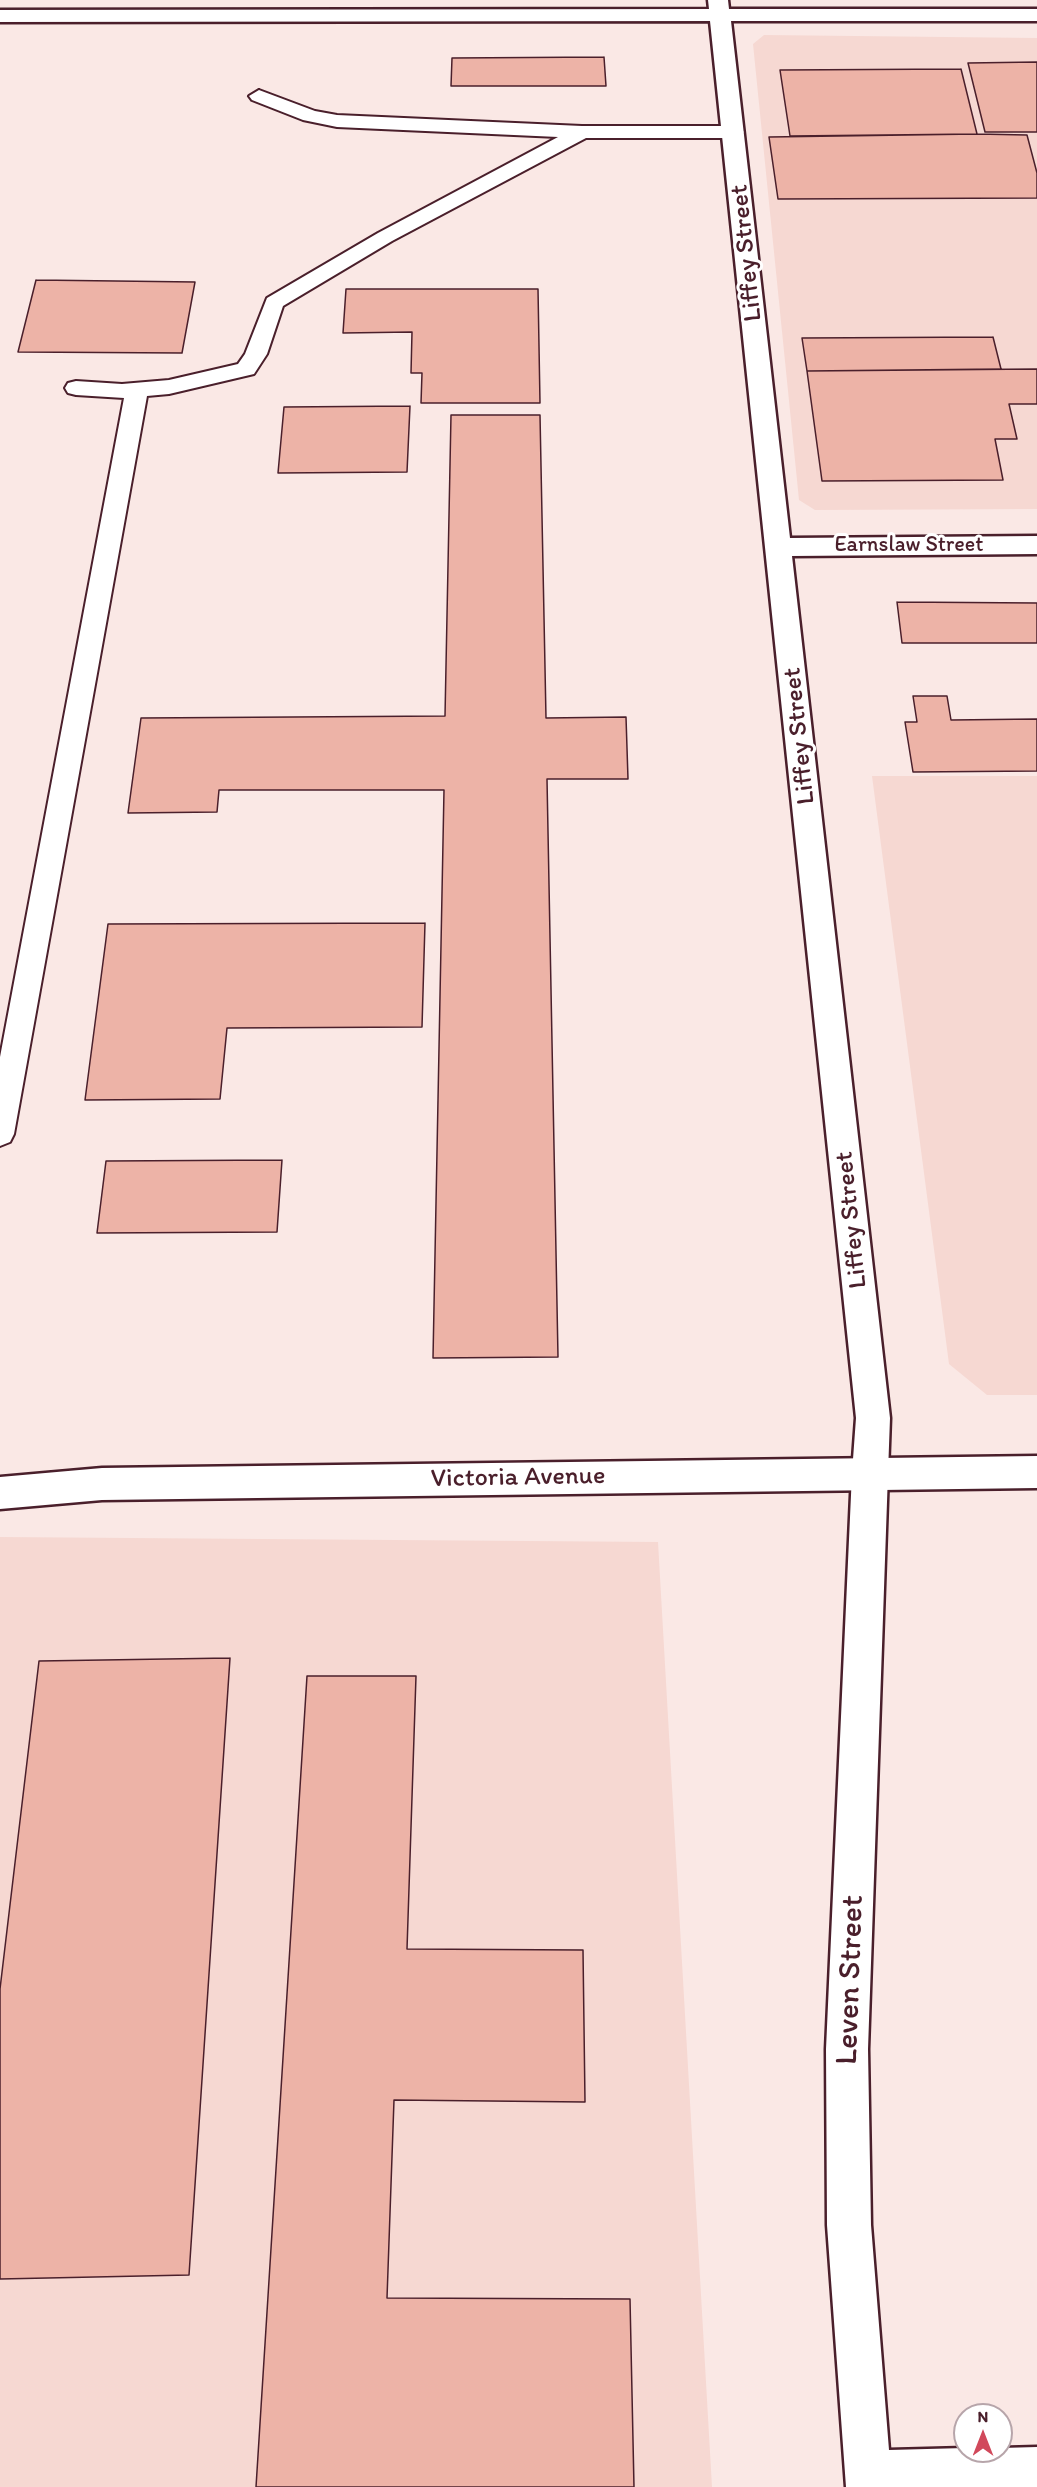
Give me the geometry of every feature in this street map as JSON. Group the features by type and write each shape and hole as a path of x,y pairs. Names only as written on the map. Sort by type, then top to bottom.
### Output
{"street":[{"path":"0,16 719,8 1037,15"},
{"name":"Liffey Street","path":"719,8 780,547 873,1418 870,1473"},
{"name":"Earnslaw Street","path":"780,547 1037,545"},
{"name":"Victoria Avenue","path":"0,1493 102,1484 1037,1472"},
{"name":"Leven Street","path":"869,2480 849,2225 847,2049 870,1473"},
{"path":"869,2480 1037,2470"}],"lane":[{"path":"259,96 310,116 337,122 582,132 734,132"},
{"path":"76,388 169,387 246,369 256,354 274,303 385,237 582,132"},
{"path":"0,1134 137,389"}],"shaded area":[{"path":"764,35 1037,38 1037,509 815,510 799,500 753,44"},
{"path":"872,776 1037,776 1037,1395 987,1395 949,1364"},
{"path":"0,1537 658,1542 712,2487 0,2487"}],"building":[{"path":"604,57 606,86 451,86 452,58"},
{"path":"1037,62 1037,132 985,132 968,63"},
{"path":"961,69 977,134 790,136 780,70"},
{"path":"1027,135 1037,173 1037,198 778,199 769,137"},
{"path":"36,280 195,282 182,353 18,352"},
{"path":"346,289 538,289 540,403 421,403 422,373 411,373 412,332 343,333"},
{"path":"993,337 1001,369 807,371 802,338"},
{"path":"1037,369 1037,404 1009,404 1017,439 995,439 1003,480 822,481 807,371"},
{"path":"410,406 407,472 278,473 284,407"},
{"path":"451,415 540,415 546,718 626,717 628,779 547,779 558,1357 433,1358 444,790 219,790 217,812 128,813 141,718 445,716"},
{"path":"897,602 1037,603 1037,643 902,643"},
{"path":"913,696 947,696 951,720 1037,719 1037,771 913,772 905,722 917,722"},
{"path":"425,923 422,1027 227,1028 220,1099 85,1100 108,924"},
{"path":"282,1160 277,1232 97,1233 106,1161"},
{"path":"230,1658 189,2275 0,2279 0,1989 39,1661"},
{"path":"307,1676 416,1676 407,1949 583,1950 585,2102 394,2100 387,2298 630,2299 634,2487 256,2487"}]}
